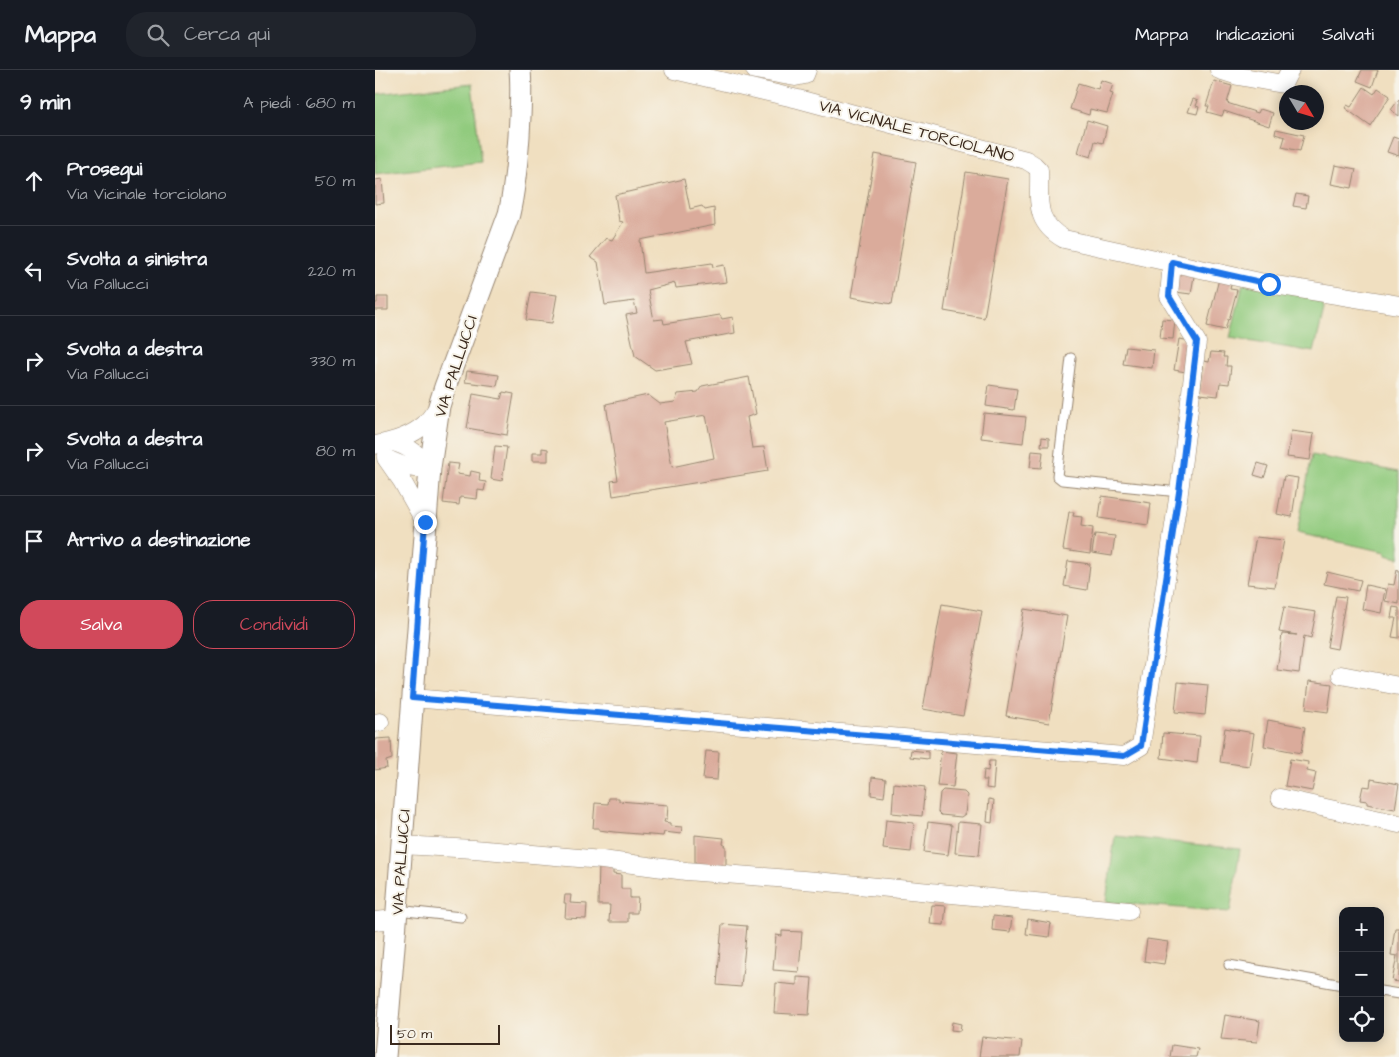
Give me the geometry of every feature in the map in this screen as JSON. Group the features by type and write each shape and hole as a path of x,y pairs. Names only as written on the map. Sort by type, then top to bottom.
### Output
{"street":[{"name":"VIA PALLUCCI","path":"385,1057 430,468 439,406 509,214 514,193 522,90 520,70"},
{"name":"VIA VICINALE TORCIOLANO","path":"674,70 798,99 1026,160 1039,170 1040,211 1045,223 1052,232 1064,239 1269,284 1399,305"},
{"path":"755,70 795,77 806,73"},
{"path":"1219,70 1238,76 1283,84 1290,70"},
{"path":"798,99 806,73"},
{"path":"412,698 1124,756 1141,746 1179,492 1197,342 1169,296 1172,262"},
{"path":"382,448 411,434 424,425 439,406"},
{"path":"382,448 404,445 410,448 430,468"},
{"path":"382,448 425,522"},
{"path":"1341,675 1399,686"},
{"path":"1280,798 1399,824"},
{"path":"401,845 602,860 686,871 826,882 1129,911"},
{"path":"375,921 397,915"}],"lane":[{"path":"1071,358 1057,476 1062,480 1179,492"},
{"path":"397,915 461,916"},
{"path":"1229,966 1339,983"},
{"path":"1384,992 1399,994"}],"green space":[{"path":"472,84 481,162 375,174 375,94"},
{"path":"1243,284 1315,295 1322,302 1324,310 1314,352 1230,338"},
{"path":"1312,455 1399,472 1399,558 1386,555 1386,552 1297,533"},
{"path":"1115,836 1240,849 1230,912 1106,902"}],"building":[{"path":"1362,70 1378,70 1372,87 1357,81"},
{"path":"1101,80 1113,84 1110,93 1113,94 1107,113 1090,109 1089,115 1070,109 1078,83 1098,89"},
{"path":"1214,81 1232,86 1227,103 1258,113 1260,109 1273,113 1269,126 1224,111 1222,116 1207,112 1209,106 1206,106"},
{"path":"1364,87 1374,94 1378,88 1390,96 1370,126 1345,108 1347,105 1351,107"},
{"path":"1193,99 1198,101 1196,106 1199,107 1197,114 1188,112"},
{"path":"1399,99 1399,116 1391,110"},
{"path":"1087,120 1107,126 1103,143 1095,141 1091,157 1078,153"},
{"path":"1276,129 1304,135 1300,151 1282,147 1285,137 1275,134"},
{"path":"1393,137 1399,139 1399,156 1387,152"},
{"path":"875,154 916,162 892,304 851,297"},
{"path":"1335,165 1356,169 1352,188 1331,184"},
{"path":"966,172 1008,179 984,318 944,311"},
{"path":"382,179 384,203 375,204 375,180"},
{"path":"684,179 690,209 702,206 705,210 714,208 715,225 640,240 644,273 712,263 713,267 724,265 727,282 676,288 675,283 648,290 654,320 663,319 664,324 720,315 722,319 733,317 735,333 686,342 692,364 655,370 635,356 626,315 637,313 634,301 605,305 598,262 590,257 606,238 612,240 623,222 619,221 615,195"},
{"path":"1296,194 1308,196 1306,208 1293,206"},
{"path":"1178,268 1195,270 1191,294 1175,292"},
{"path":"1220,275 1233,277 1230,289 1237,290 1225,330 1207,326"},
{"path":"531,292 557,295 552,323 526,320"},
{"path":"377,297 388,297 388,310 375,310"},
{"path":"1162,319 1175,320 1173,339 1160,338"},
{"path":"1179,339 1191,341 1186,372 1174,370"},
{"path":"1126,347 1154,350 1152,368 1123,364"},
{"path":"1211,352 1224,353 1223,357 1227,357 1226,366 1231,366 1229,384 1220,383 1218,396 1200,394 1204,361 1209,362"},
{"path":"467,371 499,375 497,386 465,382"},
{"path":"749,377 756,414 747,417 752,448 764,447 768,471 613,496 611,481 618,480 606,404 648,395 660,404 675,402 678,394 698,392 702,386","holes":["706,415 714,458 672,467 664,422"]},
{"path":"989,385 1017,389 1014,410 986,406"},
{"path":"503,392 514,394 507,435 467,428 473,394 501,399"},
{"path":"984,413 1026,417 1023,443 981,438"},
{"path":"1291,431 1314,434 1310,460 1287,457"},
{"path":"1042,437 1049,438 1049,446 1041,446"},
{"path":"495,446 507,447 502,481 491,479"},
{"path":"542,448 548,449 548,461 532,461 532,453 542,453"},
{"path":"1032,451 1043,452 1041,468 1030,467"},
{"path":"448,463 459,464 457,474 470,476 471,471 480,473 479,481 486,482 484,491 478,490 477,499 460,497 459,505 443,503"},
{"path":"1258,463 1268,466 1264,478 1254,475"},
{"path":"1284,476 1298,478 1292,517 1277,514"},
{"path":"1102,496 1151,503 1148,525 1099,518"},
{"path":"1069,512 1074,512 1073,516 1082,517 1081,526 1093,528 1090,554 1063,550"},
{"path":"1095,534 1115,536 1112,556 1092,553"},
{"path":"1256,537 1284,540 1275,587 1247,584"},
{"path":"1068,561 1090,564 1087,590 1064,586"},
{"path":"1397,570 1399,571 1399,604 1385,601 1388,584 1394,585"},
{"path":"1327,572 1361,580 1358,591 1324,584"},
{"path":"1366,585 1385,589 1381,613 1362,609"},
{"path":"1336,596 1346,597 1337,649 1327,647"},
{"path":"942,604 982,611 963,716 923,709"},
{"path":"1284,607 1316,612 1311,638 1304,636 1299,673 1277,670 1282,634 1297,635 1279,632"},
{"path":"1393,607 1399,608 1399,638 1392,637 1396,618 1391,618"},
{"path":"1024,609 1067,616 1049,723 1006,716"},
{"path":"1309,681 1332,684 1328,712 1306,709"},
{"path":"1178,682 1208,685 1205,715 1175,712"},
{"path":"1268,720 1305,727 1301,753 1264,746"},
{"path":"1225,728 1254,733 1249,766 1220,762"},
{"path":"1163,733 1200,736 1197,763 1161,758"},
{"path":"391,738 392,759 386,761 387,768 375,770 375,739"},
{"path":"911,750 928,752 928,759 910,757"},
{"path":"706,751 719,752 717,780 703,779"},
{"path":"941,751 957,753 953,787 937,786"},
{"path":"1290,759 1308,762 1307,771 1316,773 1312,791 1285,786"},
{"path":"989,761 995,761 993,789 986,788 987,780 983,780 984,770 988,771"},
{"path":"872,777 886,779 884,797 871,795"},
{"path":"1371,779 1399,784 1395,809 1367,804 1367,801 1360,800 1363,786 1370,787"},
{"path":"894,783 925,787 922,816 892,813"},
{"path":"943,790 964,792 967,795 965,814 961,817 941,815 938,812 940,793"},
{"path":"609,798 619,798 619,801 668,805 667,819 664,822 670,823 670,826 682,827 681,834 664,832 663,836 614,832 593,828 595,803 608,804"},
{"path":"989,799 994,800 992,823 987,822"},
{"path":"886,820 914,823 911,852 883,849"},
{"path":"928,822 952,825 948,855 924,852"},
{"path":"958,822 982,824 979,855 955,853"},
{"path":"695,835 724,838 726,866 695,866"},
{"path":"599,863 613,863 613,874 621,875 621,889 630,889 630,898 638,898 637,913 628,913 628,922 609,922 610,905 598,905"},
{"path":"565,895 571,895 570,903 587,904 586,919 565,918"},
{"path":"932,905 946,906 944,925 930,924"},
{"path":"993,916 1012,918 1010,932 992,930"},
{"path":"1028,919 1051,923 1049,937 1026,934"},
{"path":"722,924 747,926 741,987 717,985"},
{"path":"1395,928 1399,928 1399,982 1392,981 1397,956 1391,955"},
{"path":"782,931 802,932 799,972 773,970 776,935 782,936"},
{"path":"1147,939 1168,942 1164,964 1144,961"},
{"path":"797,977 812,978 809,1015 774,1013 776,983 797,985"},
{"path":"1225,1015 1260,1021 1257,1042 1221,1039"},
{"path":"952,1022 961,1024 960,1031 951,1030"},
{"path":"982,1037 1022,1041 1020,1057 979,1057"},
{"path":"1172,1045 1198,1049 1196,1057 1170,1057"}],"route":[{"path":"425,522 412,698 1124,756 1141,746 1179,492 1197,342 1169,296 1172,262 1269,284"}]}
